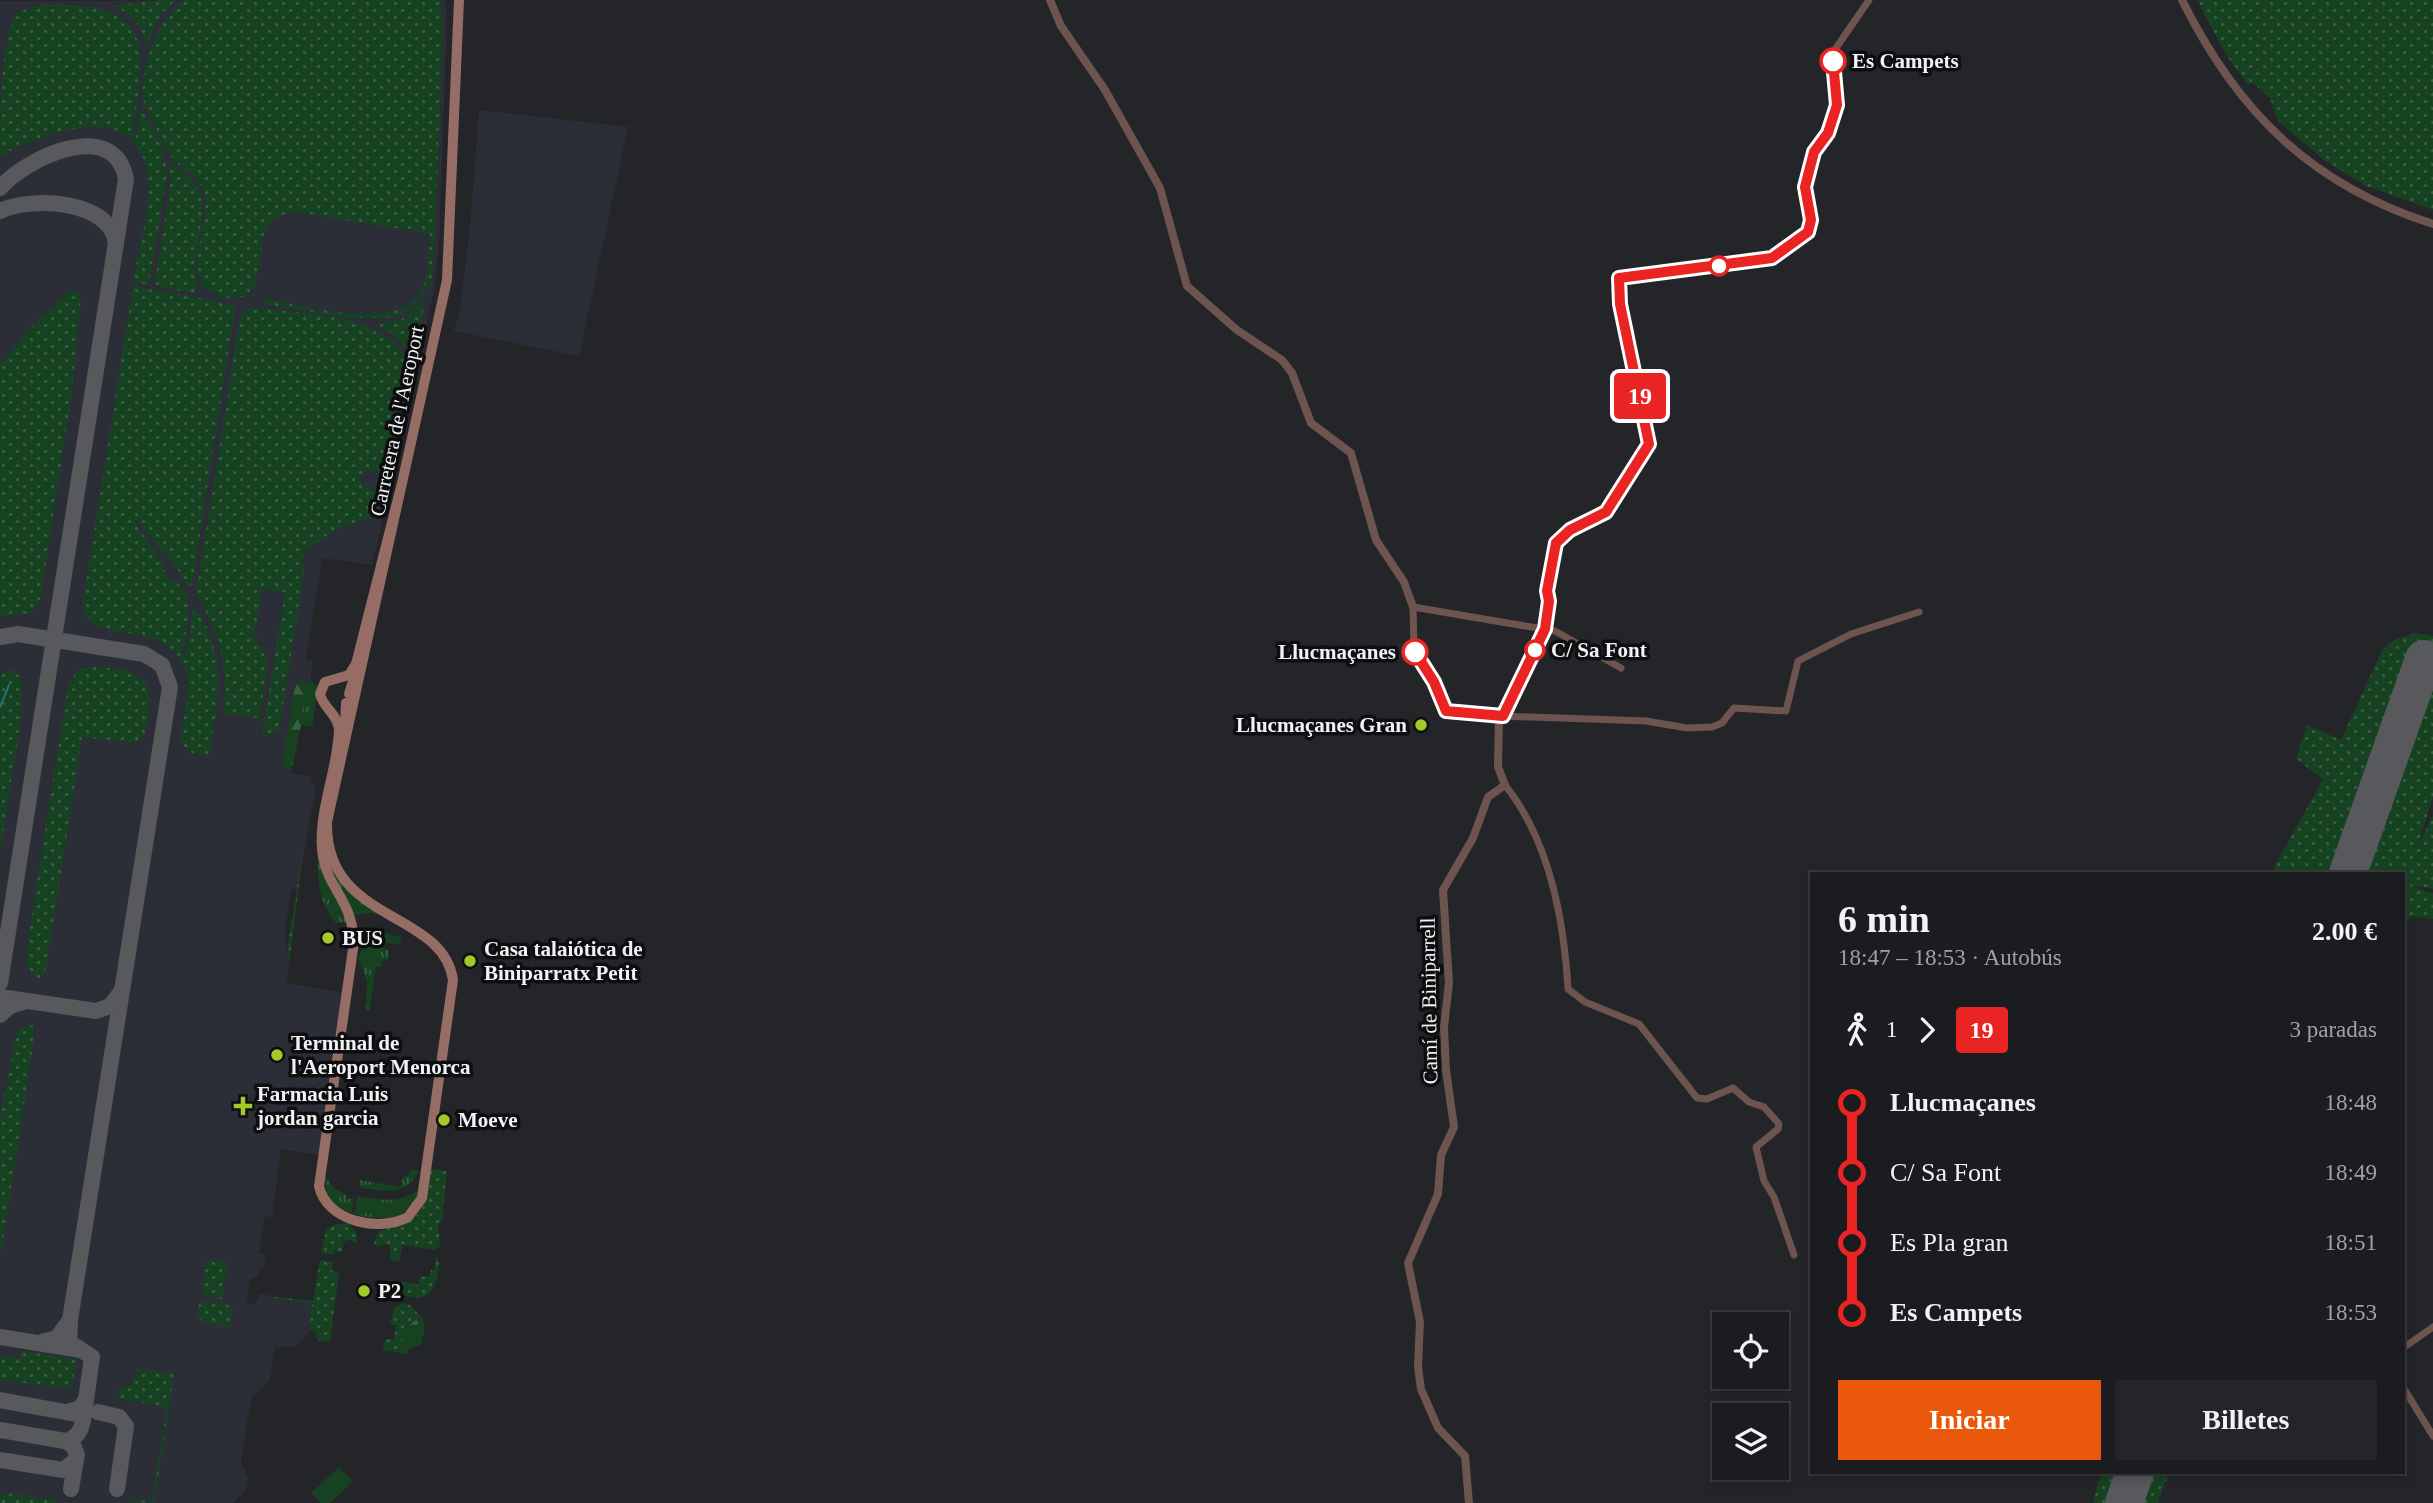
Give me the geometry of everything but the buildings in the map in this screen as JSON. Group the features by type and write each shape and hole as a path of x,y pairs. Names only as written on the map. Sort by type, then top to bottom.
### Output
{"main road":[{"name":"Carretera de l'Aeroport","path":"327,707 338,722 339,737 322,828 323,856 330,877 353,923 354,942 320,1172 323,1198 328,1208 338,1214 385,1223 402,1220 416,1209 422,1198 454,987 450,965 439,951 347,885 336,869 329,843 328,817 447,280 459,0"},
{"path":"348,699 339,708 327,707 320,698 320,690 325,682 349,676 356,664 403,479"},
{"path":"341,757 348,699 375,614"},
{"path":"335,679 346,684 348,699"}],"street":[{"path":"1050,0 1065,33 1105,90 1160,188 1187,286 1237,330 1282,360 1292,373 1311,423 1350,453 1355,461 1376,540 1404,582 1413,607 1415,651 1434,682 1446,711 1501,716 1646,721 1687,728 1712,727 1723,723 1734,708 1786,711 1798,661 1851,634 1919,612"},
{"path":"1794,1255 1774,1197 1764,1181 1756,1147 1778,1129 1779,1124 1765,1107 1749,1102 1733,1088 1707,1099 1697,1098 1639,1024 1585,1002 1568,989 1565,936 1547,866 1521,804 1505,785 1498,767 1501,716 1545,629 1554,551 1560,538 1576,526 1606,512 1640,462 1650,440 1620,304 1619,278 1772,258 1808,232 1811,220 1806,182 1814,152 1828,133 1837,105 1833,51 1869,0"},
{"path":"2182,0 2216,63 2260,119 2287,145 2338,183 2376,204 2433,223"},
{"path":"1413,607 1555,631 1621,668"},
{"name":"Camí de Biniparrell","path":"1469,1503 1465,1456 1438,1428 1421,1389 1418,1367 1420,1322 1408,1263 1438,1195 1441,1155 1454,1127 1445,1059 1444,1027 1449,984 1443,890 1473,838 1488,797 1505,785"},
{"path":"2405,1347 2433,1327"},
{"path":"2405,1390 2433,1436"}],"shaded area":[{"path":"445,0 447,17 439,244 434,291 372,565 322,558 306,660 313,661 310,682 291,773 310,776 312,784 316,785 298,889 291,889 286,923 286,956 290,957 286,983 352,994 326,1156 281,1149 272,1217 265,1216 259,1253 266,1255 264,1269 260,1268 258,1277 250,1280 246,1303 255,1304 260,1294 313,1303 308,1334 295,1346 275,1347 269,1381 251,1398 241,1461 248,1478 246,1490 232,1503 0,1503 0,1"},
{"path":"479,110 628,127 579,356 454,331 460,310 470,227"}],"green space":[{"path":"175,0 160,16 146,46 142,32 134,20 111,6"},
{"path":"184,0 440,0 443,20 434,259 431,281 411,309 393,318 350,318 264,304 265,299 348,313 391,312 408,305 423,287 430,234 297,212 281,216 271,223 265,234 258,273 245,297 222,298 203,286 197,265 206,208 203,189 173,159 143,100 144,73 153,45 166,19"},
{"path":"2197,0 2433,0 2433,210 2366,186 2324,160 2278,121 2270,98 2252,82 2248,85 2226,55"},
{"path":"41,5 79,6 107,11 125,21 136,35 140,54 140,77 132,137 136,138 141,108 162,144 167,173 149,285 133,282 147,209 149,181 140,152 130,139 119,131 105,128 75,128 26,143 0,158 2,82 11,25 17,12"},
{"path":"170,160 195,183 200,195 202,220 195,261 198,287 194,293 159,287 155,283 170,187"},
{"path":"133,286 231,304 235,309 192,585 185,584 175,566 137,519 135,523 160,559 167,578 177,583 184,591 188,611 182,655 186,657 196,607 213,644 218,680 209,756 192,753 182,745 188,683 187,674 178,656 166,644 102,627 90,621 82,609"},
{"path":"72,290 77,290 81,299 71,399 40,600 33,613 0,616 0,365 32,326"},
{"path":"425,299 418,346 411,356 399,339 377,324 406,318"},
{"path":"254,307 322,316 370,328 390,339 404,354 410,374 387,475 365,468 359,481 371,486 370,490 378,494 378,510 369,518 333,531 305,551 279,731 262,737 285,592 262,589 255,630 265,643 255,631 251,634 265,651 267,670 256,740 258,718 223,713 221,651 205,609 196,595 240,319 245,310"},
{"path":"2416,633 2433,636 2433,660 2414,654 2336,872 2272,872 2323,779 2296,759 2307,725 2341,740 2382,650 2394,640"},
{"path":"97,666 128,671 145,681 149,704 148,723 137,743 82,737 46,968 39,980 27,969 27,954 30,954 27,951 28,940 68,686 77,670"},
{"path":"11,669 22,678 21,720 0,850 0,675"},
{"path":"301,681 310,682 292,768 282,766 295,685"},
{"path":"310,681 318,686 312,727 299,724"},
{"path":"2433,681 2433,797 2417,847 2433,815 2433,889 2410,885 2433,894 2433,919 2412,916 2405,922 2405,872 2357,872 2423,687"},
{"path":"304,845 290,957 286,957"},
{"path":"319,850 347,922 336,923 325,906 318,880"},
{"path":"337,877 357,898 384,916 372,913 354,915 334,878"},
{"path":"385,933 401,937 400,944 385,943 384,949 389,950 388,961 383,960 381,967 376,967 369,1012 366,1011 367,981 358,958 366,940"},
{"path":"33,1025 34,1040 0,1259 0,1118 16,1034 23,1027"},
{"path":"430,1169 447,1171 442,1222 438,1224 440,1246 434,1250 403,1245 399,1262 390,1259 390,1246 385,1244 377,1247 374,1243 377,1234 386,1228 402,1225 416,1216 424,1202"},
{"path":"411,1170 419,1171 408,1185 401,1188 385,1191 359,1187 360,1180 401,1187 403,1176 409,1175"},
{"path":"324,1175 334,1188 347,1195 346,1200 354,1197 352,1212 355,1212 357,1196 381,1200 396,1199 418,1190 418,1197 400,1216 362,1216 345,1210 328,1200"},
{"path":"348,1223 357,1234 357,1244 349,1239 344,1242 342,1252 335,1251 334,1255 321,1253 326,1230 334,1225"},
{"path":"436,1256 438,1271 429,1293 418,1298 395,1291 396,1285 390,1282 390,1279 418,1285 420,1276 429,1277 431,1270 434,1270"},
{"path":"206,1260 223,1261 227,1264 222,1299 202,1294"},
{"path":"320,1260 333,1262 332,1271 339,1272 330,1342 318,1340 315,1332 309,1330 312,1304 259,1295 313,1301"},
{"path":"204,1301 233,1306 230,1327 204,1323 197,1316 199,1303"},
{"path":"402,1303 410,1305 423,1319 417,1319 404,1327 408,1354 383,1350 385,1339 394,1340 396,1325 390,1324 394,1308"},
{"path":"417,1319 423,1320 425,1328 421,1344 407,1350 402,1346 403,1330"},
{"path":"22,1351 76,1359 72,1389 0,1380 0,1356 20,1359"},
{"path":"137,1369 174,1374 154,1503 132,1502 133,1499 152,1502 167,1408 118,1398 118,1390 132,1384"},
{"path":"339,1467 353,1482 330,1503 321,1503 311,1493"},
{"path":"2100,1474 2124,1474 2114,1503 2093,1503"},
{"path":"2145,1474 2168,1474 2158,1503 2135,1503"},
{"path":"7,1493 55,1500 56,1503 0,1503 1,1496"}],"waterway":[{"path":"0,707 9,685"}],"taxiway":[{"path":"0,188 12,176 48,155 88,146 105,150 118,160 126,179 0,983"},
{"path":"0,211 14,206 49,203 86,210 101,218 111,229 116,244"},
{"path":"0,637 18,634 144,654 162,665 170,687 70,1320 57,1338 38,1343"},
{"path":"0,997 96,1011 110,1006 121,992"},
{"path":"0,1015 10,1006 23,1002"},
{"path":"0,1337 81,1350 69,1342 70,1323"},
{"path":"81,1350 92,1357 86,1400"},
{"path":"0,1400 76,1414"},
{"path":"70,1411 79,1409 86,1400 80,1431 72,1439 65,1441 73,1445 77,1455"},
{"path":"98,1412 119,1417 126,1426 117,1489"},
{"path":"0,1430 65,1441"},
{"path":"71,1489 76,1459"},
{"path":"0,1460 63,1470 76,1460"}],"runway":[{"path":"2348,872 2424,659"},
{"path":"2124,1503 2134,1474"}],"bus line":[{"name":"19","path":"1415,652 1434,682 1446,711 1503,716 1545,629 1549,601 1547,591 1556,543 1570,530 1606,512 1649,444 1650,437 1620,304 1619,278 1772,258 1808,232 1811,220 1805,187 1814,152 1828,133 1837,105 1833,61"}],"place":[{"name":"Es Campets","path":"1833,61"},
{"name":"C/ Sa Font","path":"1535,650"},
{"name":"Llucmaçanes","path":"1415,652"},
{"name":"Llucmaçanes Gran","path":"1421,725"},
{"name":"BUS","path":"328,938"},
{"name":"Casa talaiótica de Biniparratx Petit","path":"470,961"},
{"name":"Terminal de l'Aeroport Menorca","path":"277,1055"},
{"name":"Farmacia Luis jordan garcia","path":"243,1106"},
{"name":"Moeve","path":"444,1120"},
{"name":"P2","path":"364,1291"}]}
